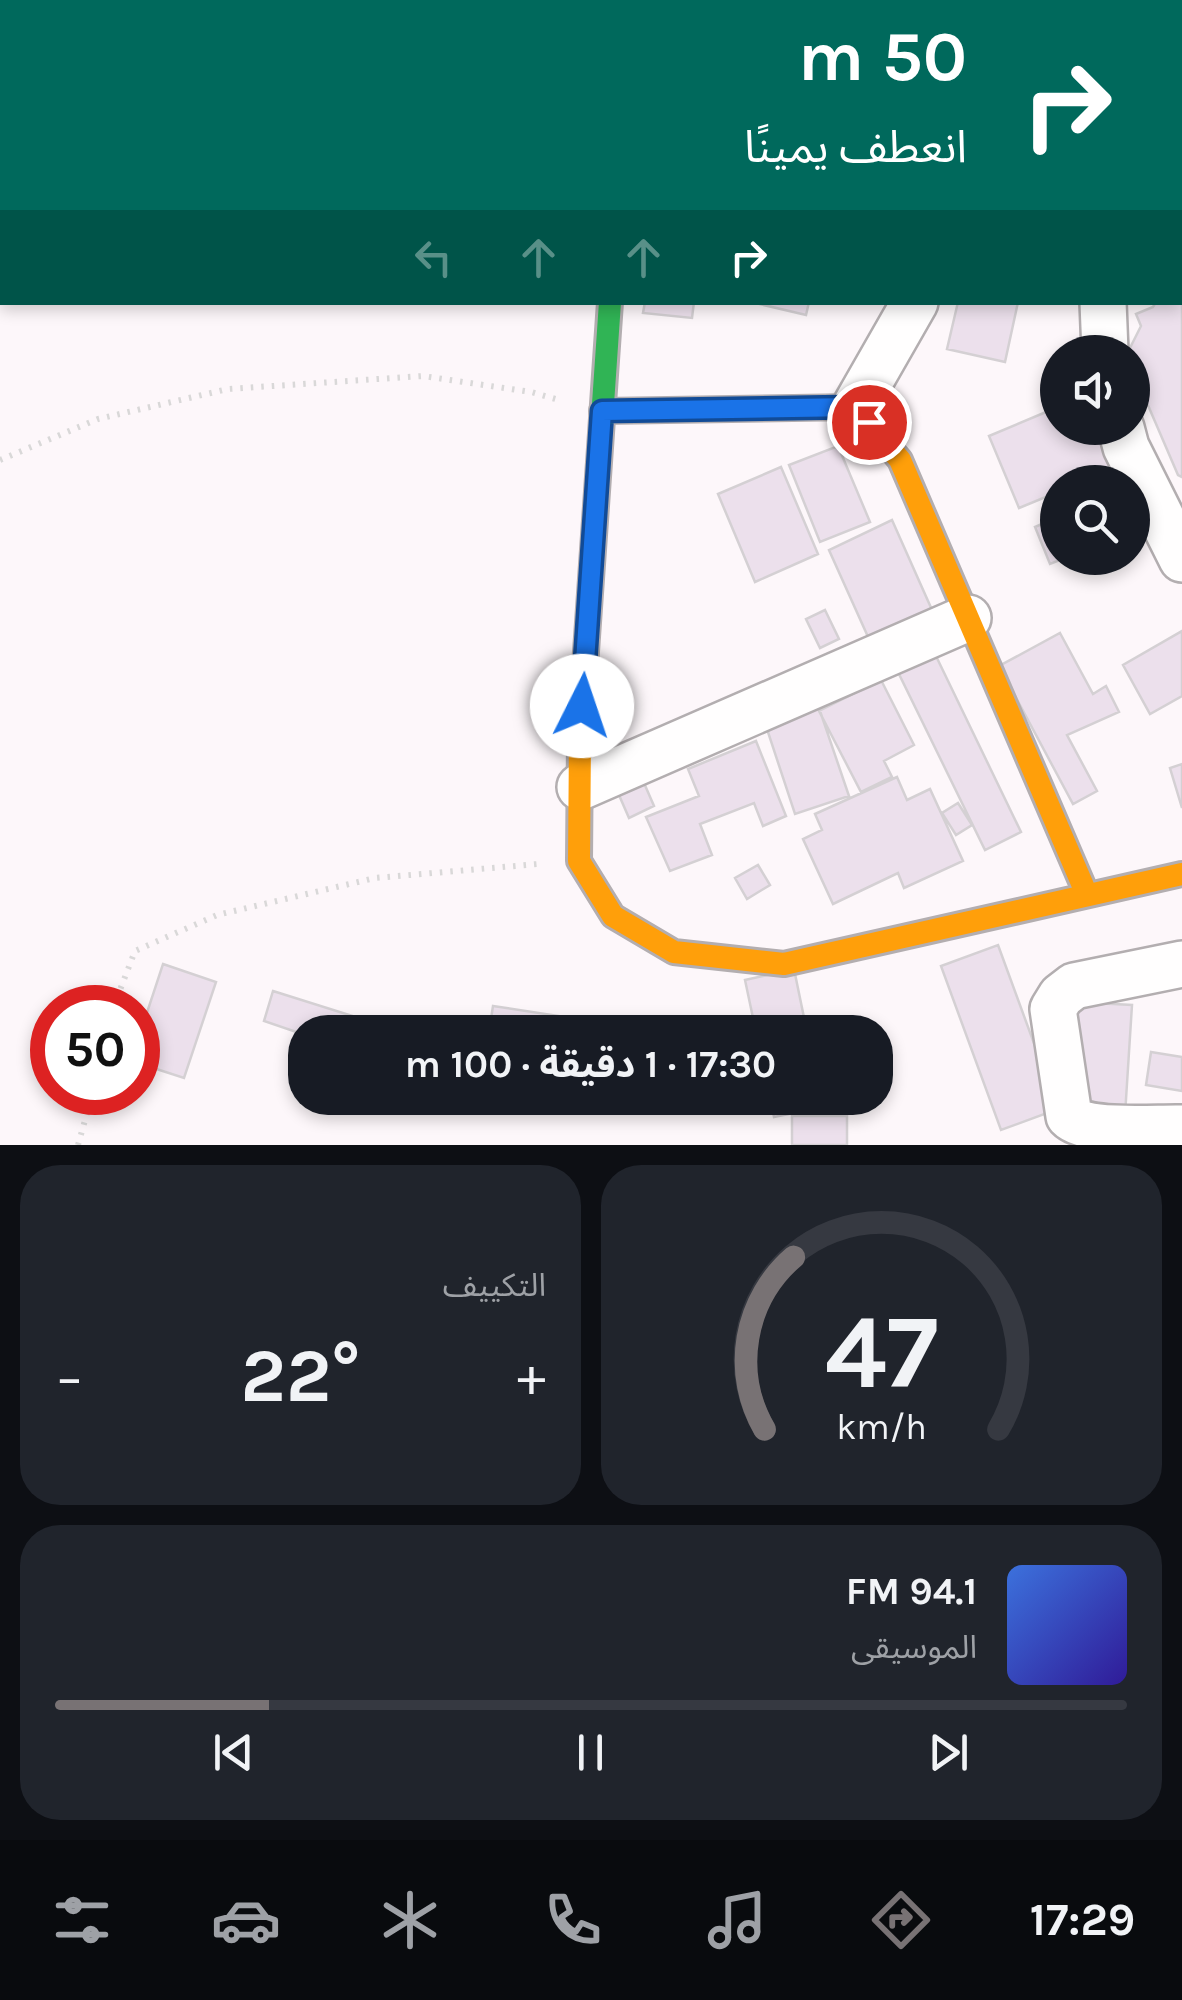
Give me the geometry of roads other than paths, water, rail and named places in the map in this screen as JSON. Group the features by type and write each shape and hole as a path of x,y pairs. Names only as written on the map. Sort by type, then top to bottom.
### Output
{"main road":[{"path":"610,305 580,787 579,861 614,916 674,952 784,964 1182,874"},
{"path":"602,411 855,407 900,460 1087,896"}],"street":[{"path":"855,407 912,305"},
{"path":"1102,305 1104,335"},
{"path":"1125,445 1182,559"},
{"path":"580,787 968,618"},
{"path":"1182,964 1074,986 1052,1010 1069,1116 1075,1122 1091,1126 1182,1128"}]}
